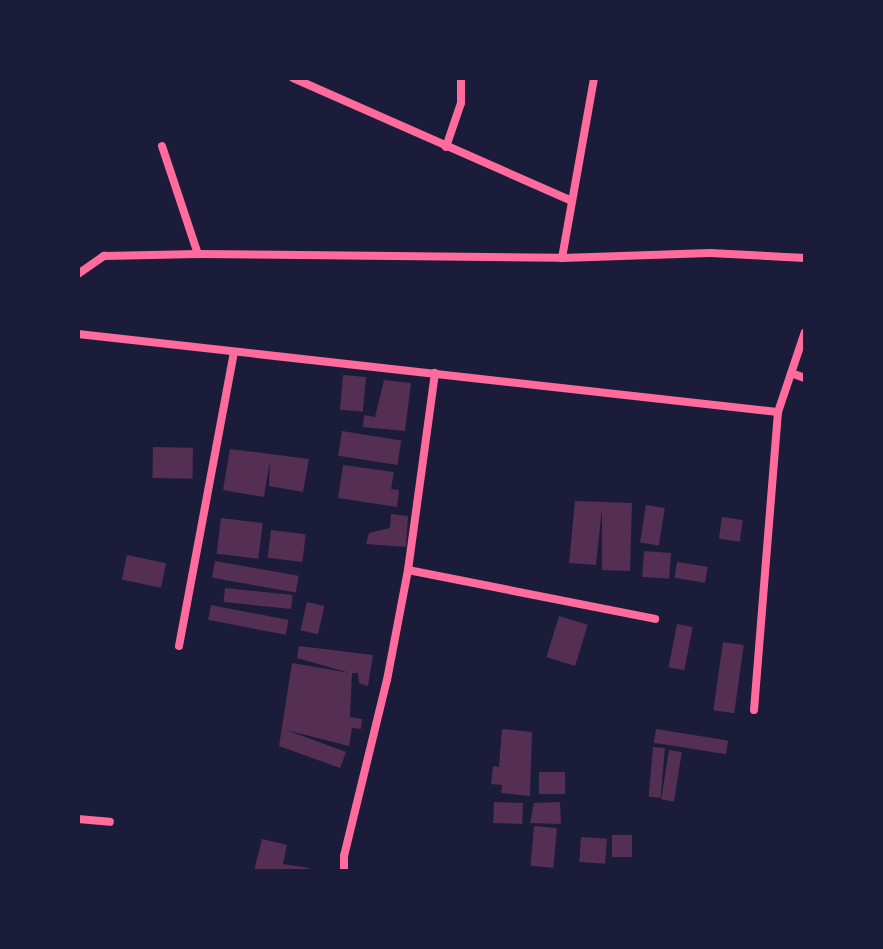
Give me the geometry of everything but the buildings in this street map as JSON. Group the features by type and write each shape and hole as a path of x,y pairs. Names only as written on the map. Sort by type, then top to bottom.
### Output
{"street":[{"path":"293,78 570,200"},
{"path":"446,147 461,103 461,78"},
{"path":"562,258 594,78"},
{"path":"162,146 198,254"},
{"path":"78,274 104,256 198,254 562,258 710,253 805,258"},
{"path":"754,710 778,412 805,332"},
{"path":"78,334 778,412"},
{"path":"179,646 234,353"},
{"path":"344,871 344,856 387,680 408,570 435,373"},
{"path":"791,373 805,378"},
{"path":"408,570 655,619"},
{"path":"78,819 110,822"}]}
